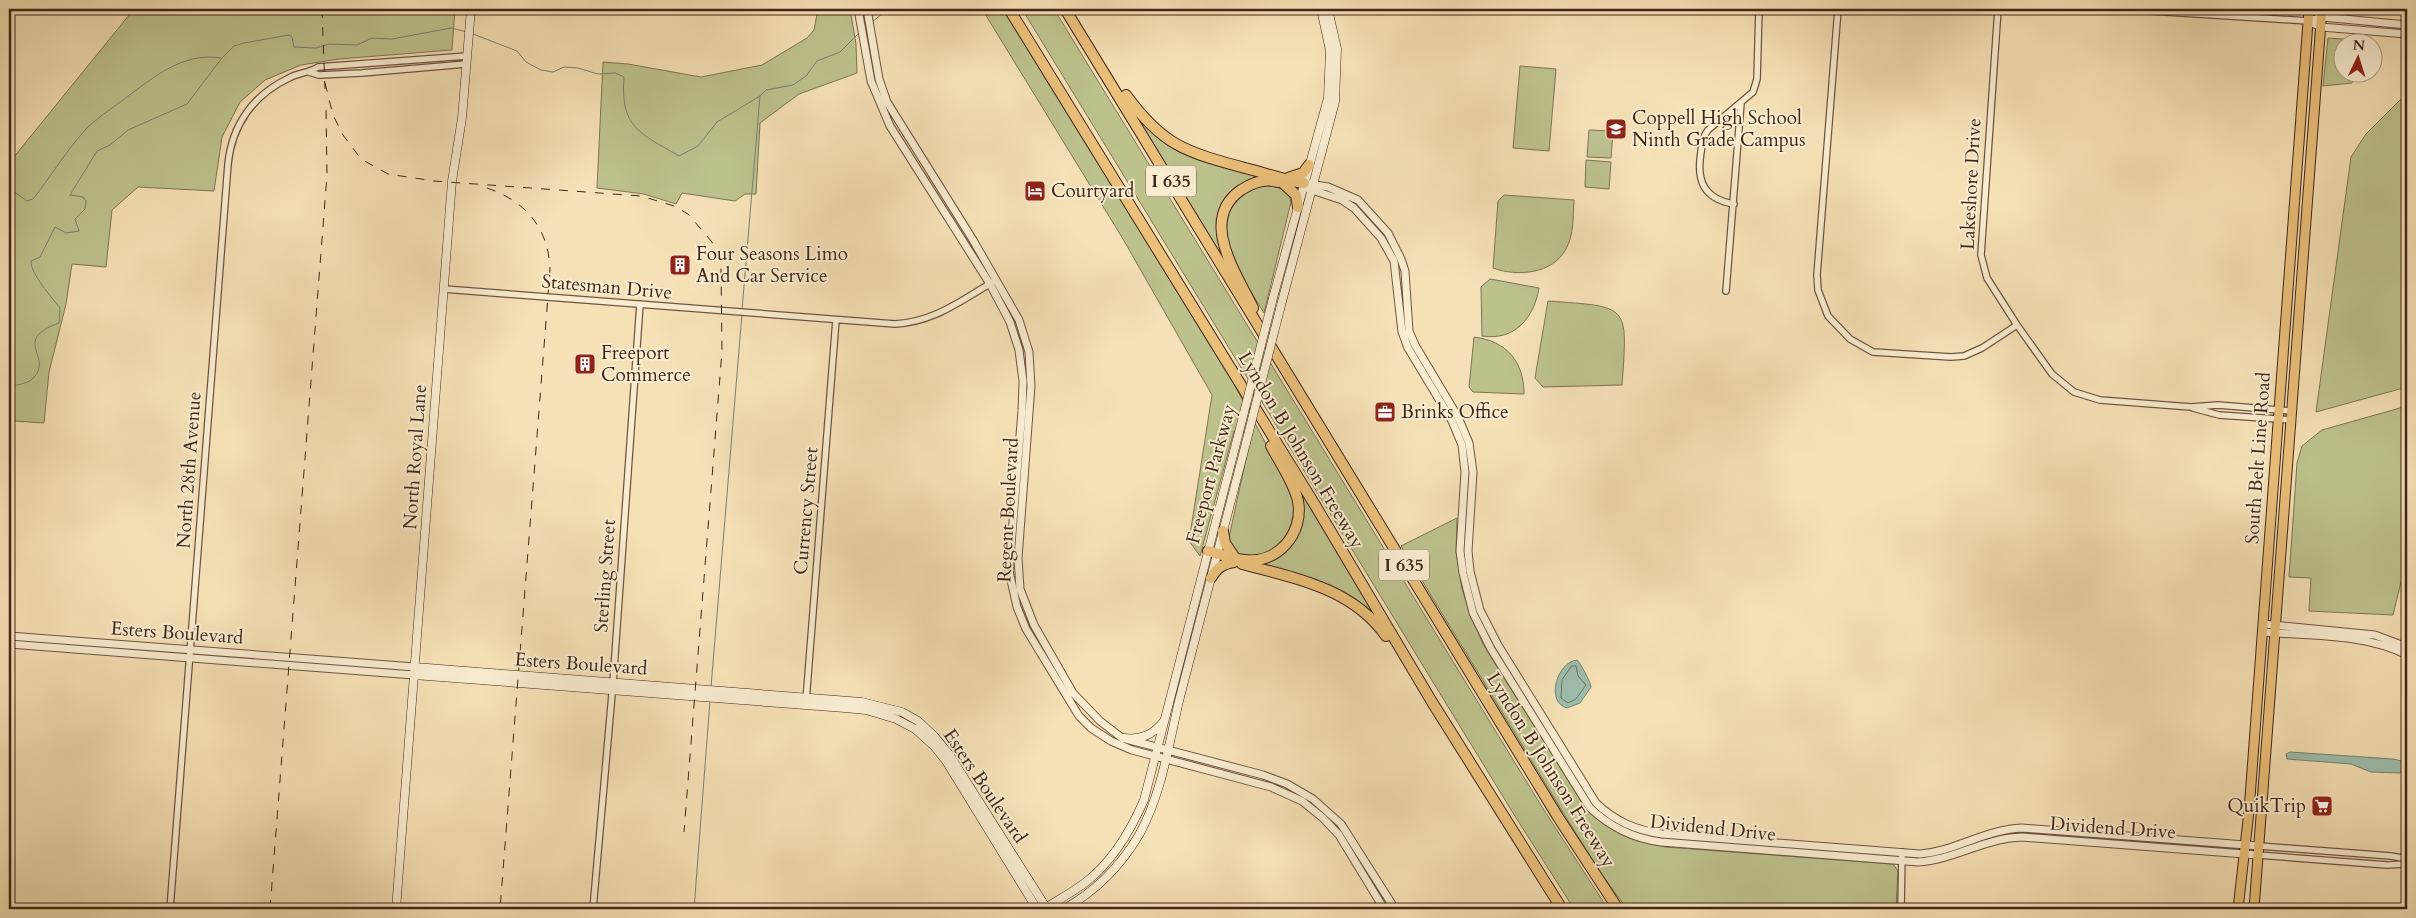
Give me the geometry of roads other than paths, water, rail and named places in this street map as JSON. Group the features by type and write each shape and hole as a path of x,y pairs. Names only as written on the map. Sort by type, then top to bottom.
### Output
{"highway":[{"name":"Lyndon B Johnson Freeway","path":"1009,9 1315,505 1432,702 1562,909"},
{"name":"Lyndon B Johnson Freeway","path":"1065,9 1078,27 1274,354 1563,825 1618,909"},
{"path":"1078,27 1140,115 1168,141 1201,156 1308,186"},
{"path":"1274,354 1226,252 1221,228 1228,203 1240,191 1264,181 1285,181 1298,176 1309,165"},
{"path":"1285,181 1296,195 1298,207"},
{"path":"1211,578 1217,569 1225,563 1235,560 1259,559 1280,550 1296,530 1299,512 1298,499 1292,486 1215,344"},
{"path":"1223,531 1225,543 1235,560"},
{"path":"1212,554 1328,588 1359,607 1379,626 1432,702"}],"main road":[{"name":"North Royal Lane","path":"396,909 452,182 462,118 471,9"},
{"name":"Freeport Parkway","path":"1064,909 1083,898 1112,872 1134,842 1148,816 1166,755 1211,578 1212,554 1223,531 1280,309 1308,186 1309,165 1334,75 1322,9"},
{"name":"Freeport Parkway","path":"1045,909 1087,881 1125,837 1144,800 1212,554 1239,432 1298,207 1308,186 1331,120 1337,49 1328,9"},
{"name":"South Belt Line Road","path":"2238,909 2262,628 2309,9"},
{"name":"South Belt Line Road","path":"2254,909 2322,18"},
{"path":"2289,275 2301,276"},
{"name":"Esters Boulevard","path":"414,671 806,701 877,704 902,712 918,721 949,754 1045,909"},
{"name":"Esters Boulevard","path":"806,701 882,714 896,719 921,735 946,761 1037,909"},
{"path":"1124,738 1141,738 1149,735 1166,718"},
{"path":"1112,872 1112,864 1123,846 1125,837"}],"street":[{"name":"Regent Boulevard","path":"858,9 868,70 880,104 890,126 943,199"},
{"name":"Regent Boulevard","path":"867,9 879,79 887,102 993,282 1019,320 1029,352 1031,373 1018,558 1021,593 1034,625 1073,693 1100,721 1124,738 1157,753"},
{"path":"1734,204 1718,201 1704,187 1700,176 1700,157 1705,134 1753,92 1757,79 1759,9"},
{"path":"1838,9 1817,275 1818,290 1828,316 1850,339 1873,352 1951,358 1972,354 2017,325"},
{"name":"Lakeshore Drive","path":"1998,9 1981,255 1987,278 2017,325 2052,374 2074,392 2100,400 2192,407 2218,405 2277,415"},
{"path":"2118,9 2308,21 2322,18 2407,25"},
{"path":"2322,18 2407,34"},
{"path":"309,72 319,75 362,73 466,60"},
{"name":"North 28th Avenue","path":"170,909 229,155 240,121 257,100 289,78 318,67 466,60"},
{"path":"361,64 362,73"},
{"path":"1726,291 1741,104"},
{"name":"Dividend Drive","path":"1308,186 1342,200 1354,208 1381,238 1394,261 1408,348 1436,388 1458,433 1464,457 1460,551 1473,613 1484,638 1554,743 1596,803 1616,819 1638,829 1662,834 1902,852 1932,853 1981,835 2009,829 2089,834 2244,849 2391,856 2407,859"},
{"name":"Regent Boulevard","path":"993,282 1014,334 1023,381 1010,552 1010,582 1026,629 1078,716 1091,728 1111,741 1157,753 1263,775 1295,787 1314,799 1341,824 1394,909"},
{"name":"Statesman Drive","path":"444,289 895,324 918,322 948,310 993,282"},
{"name":"Sterling Street","path":"593,909 612,686 640,304"},
{"name":"Currency Street","path":"806,701 836,320"},
{"name":"Lakeshore Drive","path":"2192,407 2219,415 2291,416"},
{"path":"2262,628 2375,635 2407,647"},
{"path":"2275,629 2364,641 2407,655"},
{"name":"Esters Boulevard","path":"9,636 69,645"},
{"name":"Esters Boulevard","path":"9,644 69,645 414,671"},
{"name":"Dividend Drive","path":"1554,743 1590,808 1612,826 1636,836 1661,842 1902,861 1934,861 1983,843 2009,837 2244,849"},
{"name":"Regent Boulevard","path":"1166,755 1287,793 1309,806 1338,835 1384,909"},
{"path":"2088,842 2089,834"},
{"name":"Dividend Drive","path":"2258,850 2387,865 2407,864"},
{"path":"1901,909 1902,852"}],"water":[{"path":"1577,660 1591,687 1580,703 1567,708 1560,704 1556,698 1556,682 1564,668 1570,662"},
{"path":"2290,752 2393,759 2406,762 2406,768 2400,773 2371,772 2351,764 2287,759 2286,754"}],"waterway":[{"path":"872,22 888,9"},
{"path":"9,387 31,380 38,372 39,364 35,343 37,336 59,323 60,308 38,279 31,261 40,257 55,227 66,233 79,231 75,219 85,209 86,201 83,197 70,195 97,151 110,145 128,130 187,104 222,58 234,46 289,35 292,37 294,47 316,48 329,44 357,45 372,38 392,39 451,28 467,32"},
{"path":"473,34 517,51 526,62 541,70 553,72 564,67 578,68 598,74 615,73 624,77 625,108 635,127 653,141 679,156 698,146 717,122 760,96 766,90 793,85 806,76 817,61 840,52 859,33"},
{"path":"9,188 27,201 33,199 79,137 102,115 154,77 179,63 206,57 221,58"},
{"path":"742,310 760,96"},
{"path":"711,687 742,314"},
{"path":"2407,599 2404,606 2407,621"},
{"path":"694,909 710,701"}],"railway":[{"path":"322,9 325,89"},
{"path":"325,83 333,115 343,135 361,159 388,174 434,181 641,196 674,206 688,214 712,242 721,268 722,351 684,832"},
{"path":"270,909 327,175 326,106"},
{"path":"487,188 513,201 533,218 545,242 549,255 550,270 500,909"}],"place":[{"name":"Coppell High School Ninth Grade Campus","path":"1616,129"},
{"name":"Courtyard","path":"1035,191"},
{"name":"Four Seasons Limo And Car Service","path":"680,265"},
{"name":"Freeport Commerce","path":"585,364"},
{"name":"Brinks Office","path":"1385,412"},
{"name":"QuikTrip","path":"2322,806"}]}
